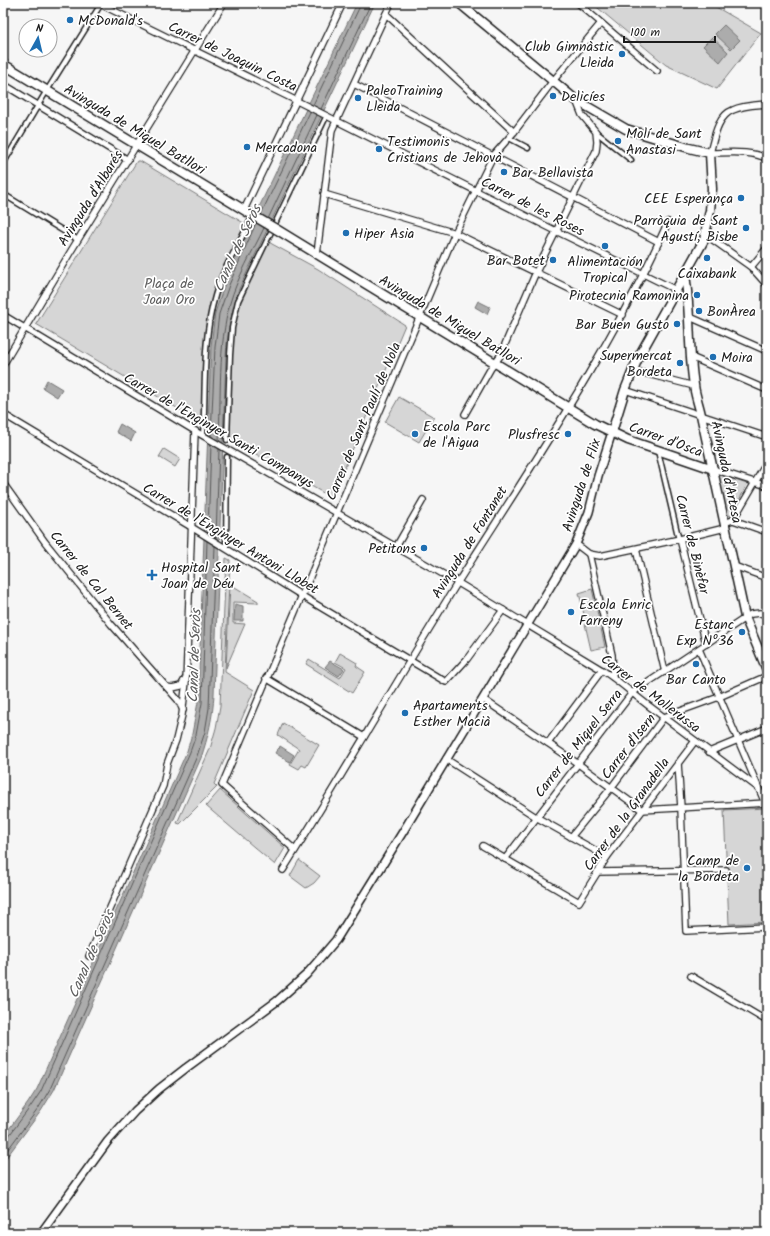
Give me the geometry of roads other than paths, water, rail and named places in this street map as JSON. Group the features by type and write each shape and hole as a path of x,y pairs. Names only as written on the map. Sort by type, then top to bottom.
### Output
{"main road":[{"path":"459,3 576,100 626,129 694,150 710,153"},
{"name":"Avinguda de Miquel Batllori","path":"3,64 595,424 612,432"},
{"path":"694,150 701,154 710,169"},
{"name":"Avinguda de Flix","path":"612,432 632,370 703,244 706,235 712,189 710,153"},
{"name":"Avinguda d'Artesa","path":"685,275 690,317 691,357 694,386 745,617 767,670"},
{"name":"Carrer d'Osca","path":"612,432 628,440 713,469"}],"street":[{"name":"Carrer de Joaquin Costa","path":"101,3 194,51 297,101 324,117 336,121"},
{"path":"3,164 101,3"},
{"name":"Avinguda d'Albarés","path":"3,365 224,3"},
{"path":"244,210 343,3"},
{"path":"317,254 332,130 391,3"},
{"path":"578,3 657,71"},
{"path":"386,14 514,132"},
{"name":"Carrer de Sant Paulí de Nola","path":"295,850 222,785 455,233 493,156 601,23"},
{"path":"3,84 128,160"},
{"path":"354,84 659,242"},
{"path":"576,100 582,114 596,132 631,160"},
{"path":"767,104 738,108 727,113 718,127 710,153 729,152 755,154 767,158"},
{"path":"228,440 230,355 232,328 238,301 324,117"},
{"name":"Carrer de les Roses","path":"336,121 676,290"},
{"path":"465,414 491,368 500,356 536,272 596,151 596,132"},
{"path":"509,138 528,148"},
{"path":"3,194 75,238"},
{"path":"324,194 455,233 623,315"},
{"path":"203,435 209,320 222,275 253,216"},
{"name":"Avinguda de Fontanet","path":"283,870 458,583 569,407 623,315 668,222"},
{"path":"706,235 751,267 767,284"},
{"path":"751,267 767,248"},
{"name":"Carrer de l'Enginyer Santi Companys","path":"3,315 195,431 337,512 527,624"},
{"path":"690,317 767,352"},
{"path":"691,357 767,390"},
{"path":"632,370 694,386"},
{"path":"625,390 767,437"},
{"name":"Carrer de l'Enginyer Antoni Llobet","path":"3,414 446,682 467,659 503,610"},
{"path":"89,956 163,786 167,764 176,740 183,710 186,677 195,431"},
{"name":"Avinguda de Flix","path":"41,1233 108,1140 135,1111 159,1089 277,1001 306,975 336,940 576,544 589,512 598,476 612,432"},
{"name":"Carrer de Binèfar","path":"658,450 706,644"},
{"path":"226,548 227,456"},
{"path":"576,544 589,554 600,556 680,539 725,525 733,520 767,462"},
{"path":"713,469 767,486"},
{"name":"Carrer de Cal Bernet","path":"3,483 45,542 111,624 178,700 183,710"},
{"path":"396,547 423,500"},
{"path":"733,520 767,532"},
{"path":"636,549 665,672"},
{"path":"589,554 612,655 613,677"},
{"path":"734,566 767,578"},
{"path":"745,617 760,612 767,615"},
{"name":"Carrer de Miquel Serra","path":"504,859 632,693 745,617"},
{"name":"Carrer de Mollerussa","path":"527,624 613,677 709,752 757,787"},
{"path":"483,699 577,763 642,810 766,803 757,787 699,649"},
{"path":"548,743 602,670"},
{"name":"Carrer d'Isern","path":"571,837 611,788 664,717 719,697 767,676"},
{"path":"167,687 172,688 181,686 186,677"},
{"path":"266,678 364,737"},
{"path":"709,752 767,728"},
{"name":"Carrer de la Granadella","path":"504,859 579,902 607,857 695,741"},
{"path":"446,760 536,817 607,857"},
{"path":"678,763 686,931 767,927"},
{"path":"483,846 504,859"},
{"path":"597,872 726,870"},
{"path":"691,976 767,1021"}],"water":[{"path":"357,3 375,3 239,289 230,322 226,356 214,694 211,719 204,750 54,1090 41,1111 3,1162 3,1137 37,1089 187,751 198,702 211,347 215,313 225,283 250,226"},
{"path":"724,25 740,40 731,49 715,34"},
{"path":"712,37 728,52 720,62 703,46"},
{"path":"478,301 490,307 487,314 475,307"},
{"path":"47,380 62,389 57,397 43,388"},
{"path":"120,424 135,433 131,441 116,432"},
{"path":"235,604 243,606 243,621 234,621"},
{"path":"330,661 344,669 339,676 325,667"},
{"path":"280,746 294,755 290,762 275,753"}],"place":[{"name":"McDonald's","path":"70,20"},
{"name":"Club Gimnàstic Lleida","path":"622,54"},
{"name":"Delicíes","path":"553,96"},
{"name":"PaleoTraining Lleida","path":"358,98"},
{"name":"Molí de Sant Anastasi","path":"618,141"},
{"name":"Mercadona","path":"247,147"},
{"name":"Testimonis Cristians de Jehovà","path":"379,149"},
{"name":"Bar Bellavista","path":"504,172"},
{"name":"CEE Esperança","path":"741,198"},
{"name":"Parròquia de Sant Agustí, Bisbe","path":"746,228"},
{"name":"Hiper Asia","path":"346,233"},
{"name":"Alimentación Tropical","path":"605,246"},
{"name":"Caixabank","path":"707,258"},
{"name":"Bar Botet","path":"553,260"},
{"name":"Pirotecnia Ramonina","path":"697,295"},
{"name":"BonÀrea","path":"699,311"},
{"name":"Bar Buen Gusto","path":"677,324"},
{"name":"Moira","path":"713,357"},
{"name":"Supermercat Bordeta","path":"680,363"},
{"name":"Escola Parc de l'Aigua","path":"415,434"},
{"name":"Plusfresc","path":"568,434"},
{"name":"Petitons","path":"424,548"},
{"name":"Hospital Sant Joan de Déu","path":"152,575"},
{"name":"Escola Enric Farreny","path":"571,612"},
{"name":"Estanc Exp Nº36","path":"742,632"},
{"name":"Bar Canto","path":"696,664"},
{"name":"Apartaments Esther Macià","path":"405,713"},
{"name":"Camp de la Bordeta","path":"747,868"}],"water label":[{"name":"Canal de Seròs","path":"237,248"},
{"name":"Canal de Seròs","path":"194,656"},
{"name":"Canal de Seròs","path":"91,954"}],"park label":[{"name":"Plaça de Joan Oro","path":"169,292"}]}
